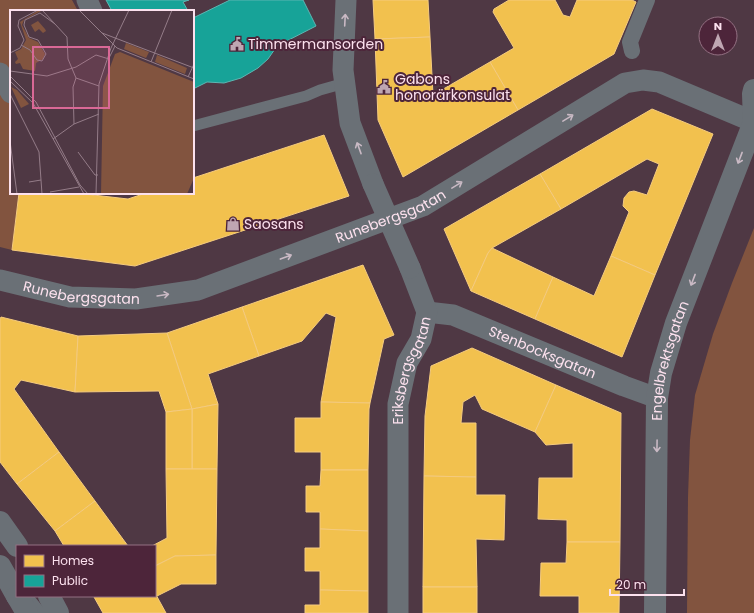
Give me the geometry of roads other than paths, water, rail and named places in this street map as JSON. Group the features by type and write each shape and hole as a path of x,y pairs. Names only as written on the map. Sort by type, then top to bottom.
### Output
{"street":[{"path":"86,0 91,10"},
{"name":"Eriksbergsgatan","path":"346,0 343,70 350,123 373,184 410,268 427,312 421,339 407,362 398,404 398,613"},
{"path":"632,51 630,42 647,0"},
{"path":"0,73 10,91"},
{"name":"Runebergsgatan","path":"0,280 70,297 136,299 198,290 423,206 625,83 643,80 659,82 754,122"},
{"name":"Engelbrektsgatan","path":"655,613 657,398 662,373 676,323 754,122 754,90"},
{"name":"Stenbocksgatan","path":"427,312 453,315 657,398"},
{"path":"0,522 16,545"},
{"path":"0,566 16,594"},
{"path":"18,597 27,613"},
{"path":"50,597 58,613"}],"lane":[{"path":"194,126 306,96 320,90 345,83"},
{"path":"0,566 16,584"},
{"path":"27,597 41,613"}],"place":[{"name":"Timmermansorden","path":"237,44"},
{"name":"Gabons honorärkonsulat","path":"384,87"},
{"name":"Saosans","path":"233,224"}]}
